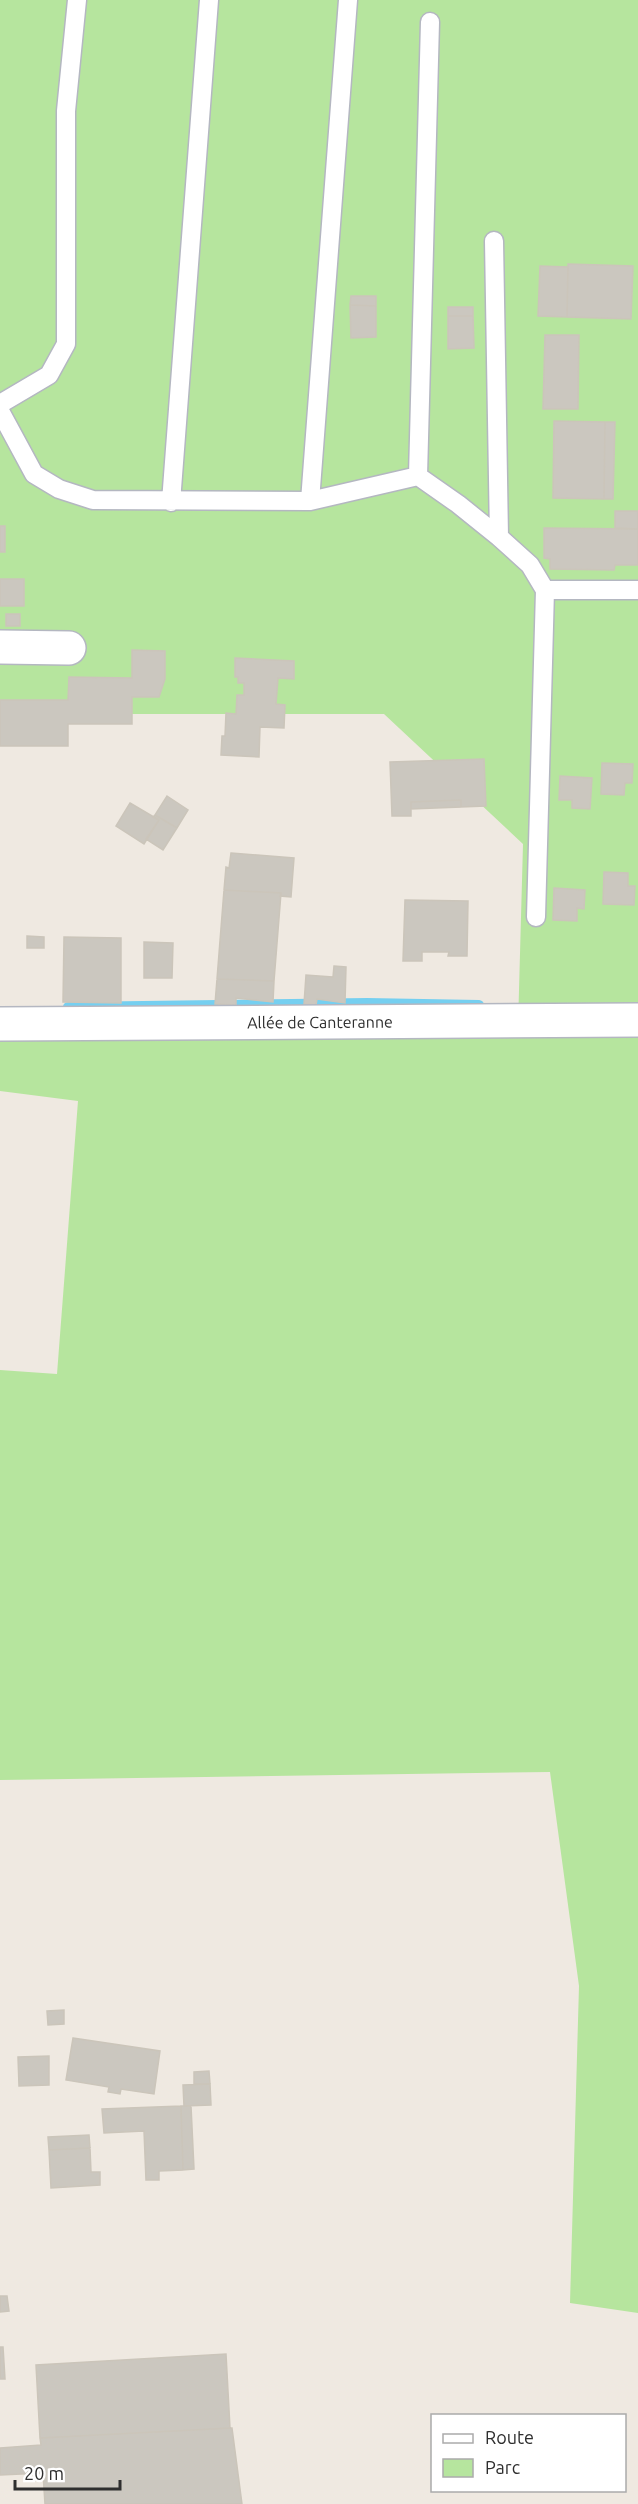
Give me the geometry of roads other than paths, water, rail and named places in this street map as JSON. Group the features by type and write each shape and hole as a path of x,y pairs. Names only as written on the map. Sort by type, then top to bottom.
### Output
{"street":[{"path":"0,647 69,648"},
{"name":"Allée de Canteranne","path":"0,1024 638,1020"}],"lane":[{"path":"0,404 50,375 66,344 66,111 77,0"},
{"path":"171,502 209,0"},
{"path":"310,501 348,0"},
{"path":"418,476 430,22"},
{"path":"494,241 499,537"},
{"path":"0,411 34,474 59,489 93,500 310,501 418,476 458,504 530,565 546,590 536,917"},
{"path":"546,590 638,590"}],"waterway":[{"path":"68,1007 367,1003 479,1005"}]}
